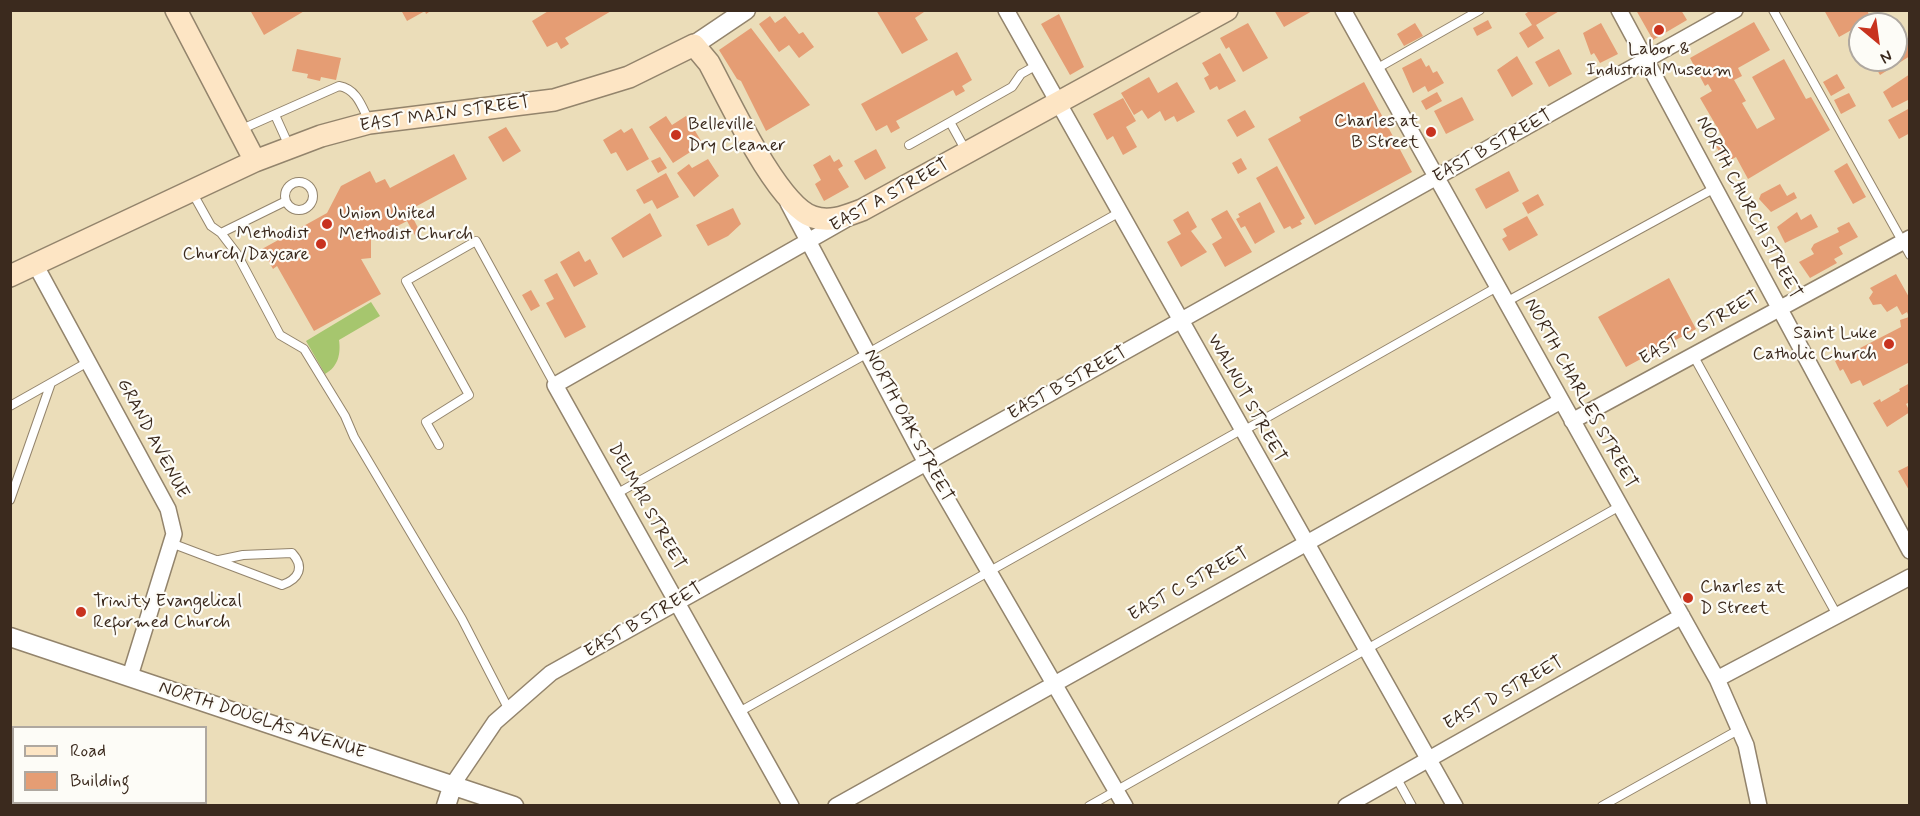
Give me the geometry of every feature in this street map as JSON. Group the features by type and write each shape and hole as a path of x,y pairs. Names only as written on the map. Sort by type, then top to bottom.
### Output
{"main road":[{"path":"176,10 255,161"},
{"name":"EAST A STREET","path":"862,210 1227,10"},
{"name":"EAST MAIN STREET","path":"10,276 255,161 290,148 369,123 554,99 629,77 694,45"},
{"name":"NORTH OAK STREET","path":"694,45 709,63 777,185"},
{"path":"777,185 804,213 815,218 834,219 862,210"}],"street":[{"name":"EAST MAIN STREET","path":"694,45 746,10"},
{"name":"WALNUT STREET","path":"1006,10 1455,806"},
{"name":"NORTH CHARLES STREET","path":"1343,10 1717,679 1740,729 1759,806"},
{"name":"NORTH CHURCH STREET","path":"1619,10 1910,551"},
{"name":"EAST B STREET","path":"446,806 453,784 495,722 551,673 1437,179 1735,10"},
{"name":"NORTH OAK STREET","path":"777,185 810,241 926,463 1125,806"},
{"name":"EAST A STREET","path":"555,385 862,210"},
{"name":"EAST C STREET","path":"1572,421 1780,308 1907,245"},
{"name":"GRAND AVENUE","path":"35,264 168,509 174,534 130,676"},
{"name":"DELMAR STREET","path":"555,385 791,806"},
{"name":"EAST C STREET","path":"836,806 1054,681 1561,400"},
{"path":"1717,679 1910,577"},
{"name":"EAST D STREET","path":"1356,803 1396,777 1682,616"},
{"name":"NORTH DOUGLAS AVENUE","path":"12,642 130,676 514,806"}],"lane":[{"path":"1376,69 1480,10"},
{"path":"1773,10 1907,245"},
{"path":"909,145 1012,87 1021,74 1037,65"},
{"path":"238,131 339,86 346,87 357,96 369,123"},
{"path":"275,114 290,148"},
{"path":"950,122 967,153"},
{"path":"1506,302 1715,188"},
{"path":"191,191 211,226 221,233 237,254 280,335 304,350 345,416 354,437 462,619 509,710"},
{"path":"221,233 286,201"},
{"path":"616,494 867,351 1120,212"},
{"path":"439,445 426,422 470,395 406,281 476,241 555,385"},
{"path":"739,712 1497,287"},
{"path":"1693,355 1838,615"},
{"path":"10,406 88,362"},
{"path":"10,500 51,383"},
{"path":"1089,806 1365,648 1620,506"},
{"path":"171,543 282,585 293,581 300,570 299,560 292,553 243,555 219,560"},
{"path":"1602,806 1740,729"},
{"path":"1396,777 1412,806"}],"green space":[{"path":"371,302 380,316 339,340 338,360 325,374 306,341"}],"building":[{"path":"250,10 306,10 264,35"},
{"path":"401,10 432,10 426,14 425,11 407,21"},
{"path":"550,10 613,10 565,38 569,44 561,49 557,42 547,47 532,21"},
{"path":"876,10 927,10 915,18 928,40 902,54"},
{"path":"1274,10 1314,10 1284,27"},
{"path":"1531,10 1561,10 1536,25 1544,38 1528,48 1519,33 1532,25 1525,14"},
{"name":"Labor & Industrial Museum","path":"1636,10 1681,10 1687,20 1653,40"},
{"path":"1824,10 1867,10 1868,12 1848,12 1848,32 1839,37"},
{"path":"1059,14 1084,67 1070,75 1041,24"},
{"path":"770,16 775,23 785,16 799,34 803,32 814,47 799,58 789,45 779,52 759,24"},
{"path":"1488,20 1492,28 1477,36 1473,28"},
{"path":"1754,22 1770,50 1738,68 1742,76 1734,80 1746,101 1742,103 1757,129 1775,119 1752,77 1784,59 1806,99 1811,97 1830,130 1748,179 1736,157 1725,163 1716,146 1725,141 1700,98 1712,91 1708,84 1705,86 1690,58"},
{"path":"1248,23 1268,58 1243,72 1229,47 1226,49 1220,38"},
{"path":"1415,23 1423,36 1404,46 1397,34"},
{"path":"1601,23 1618,54 1600,63 1594,53 1591,55 1583,33"},
{"path":"751,28 810,105 766,131 741,81 737,79 719,50"},
{"path":"1910,37 1910,56 1908,57 1908,38"},
{"path":"297,49 341,58 336,80 321,77 320,81 307,78 308,74 292,71"},
{"path":"1559,49 1572,74 1549,87 1535,62"},
{"path":"957,52 972,80 962,86 965,91 956,96 953,90 896,121 900,128 891,133 887,125 876,131 861,104"},
{"path":"1220,53 1236,81 1219,90 1217,86 1210,90 1204,78 1209,75 1202,63"},
{"path":"1517,56 1533,84 1512,97 1497,70"},
{"path":"1421,58 1426,67 1429,65 1433,73 1437,71 1444,83 1428,92 1425,86 1413,93 1402,68"},
{"path":"1837,74 1845,88 1831,96 1823,82"},
{"path":"1910,74 1910,99 1892,108 1883,92"},
{"path":"1149,77 1158,93 1177,82 1195,112 1177,122 1174,116 1165,121 1160,111 1148,119 1142,110 1134,115 1121,93"},
{"path":"1364,82 1412,172 1315,225 1268,139 1301,121 1299,117"},
{"path":"1437,92 1442,101 1426,110 1421,101"},
{"path":"1849,93 1856,106 1841,114 1834,100"},
{"path":"1462,97 1474,120 1446,134 1434,111"},
{"path":"1123,98 1136,121 1126,127 1137,147 1123,155 1113,136 1107,140 1093,114"},
{"path":"1910,108 1910,133 1899,139 1888,120"},
{"path":"1245,110 1255,127 1237,137 1227,120"},
{"name":"Belleville Dry Cleaner","path":"666,116 672,125 686,116 703,144 673,163 649,127"},
{"path":"506,127 521,151 503,162 488,137"},
{"path":"632,128 649,159 627,171 616,152 611,154 603,140 621,129 624,133"},
{"path":"876,149 886,168 865,180 854,161"},
{"name":"Methodist Church/Daycare","path":"454,154 467,179 415,207 419,215 413,218 421,234 416,237 407,221 371,240 371,258 361,259 381,294 314,331 277,266 273,269 262,249 327,213 341,186 370,171 376,183 385,179 390,188"},
{"path":"830,155 834,162 839,159 843,166 838,169 849,187 824,201 815,184 821,180 813,165"},
{"path":"660,157 667,168 658,173 651,161"},
{"path":"1241,158 1247,169 1238,174 1232,163"},
{"path":"708,159 719,176 694,197 677,173 689,164 692,168"},
{"path":"1847,163 1866,197 1853,204 1834,171"},
{"path":"1277,166 1305,218 1300,221 1302,224 1292,229 1290,226 1284,229 1256,178"},
{"path":"1509,171 1519,191 1486,209 1475,189"},
{"path":"666,173 679,197 657,209 652,200 644,204 636,190"},
{"path":"1780,184 1787,196 1794,192 1797,198 1771,212 1759,199 1761,194"},
{"path":"1538,194 1544,205 1528,214 1522,203"},
{"path":"1260,202 1275,232 1255,244 1245,226 1241,228 1236,219 1240,217 1238,214"},
{"path":"733,208 741,224 728,236 708,246 696,225"},
{"path":"1227,210 1252,252 1225,267 1212,244 1222,238 1211,219"},
{"path":"1188,211 1197,227 1191,231 1207,252 1181,267 1167,242 1181,234 1173,220"},
{"path":"1797,212 1801,220 1811,214 1818,227 1785,243 1777,227"},
{"path":"650,213 662,236 623,258 611,238"},
{"path":"1527,216 1538,235 1509,251 1502,239 1507,236 1503,229"},
{"path":"1849,222 1858,237 1839,247 1843,254 1834,259 1837,263 1810,278 1799,262 1814,254 1811,249 1814,244 1839,232 1837,228"},
{"path":"579,251 585,262 590,259 598,274 574,287 560,262"},
{"path":"557,273 586,327 565,338 546,303 554,299 544,280"},
{"name":"Saint Luke Catholic Church","path":"1896,274 1910,299 1910,362 1863,386 1860,380 1851,384 1843,369 1840,371 1835,361 1901,327 1900,320 1909,317 1907,312 1902,315 1897,306 1887,312 1881,304 1873,305 1869,298 1873,292 1870,288"},
{"path":"1669,278 1696,329 1626,367 1598,317"},
{"path":"531,290 540,306 531,311 522,295"},
{"path":"1910,383 1910,402 1906,404 1910,412 1887,427 1873,403 1880,399 1881,402"},
{"path":"1910,465 1910,492 1898,471"}],"place":[{"name":"Labor & Industrial Museum","path":"1659,30"},
{"name":"Charles at B Street","path":"1431,132"},
{"name":"Belleville Dry Cleaner","path":"676,135"},
{"name":"Union United Methodist Church","path":"327,224"},
{"name":"Methodist Church/Daycare","path":"321,244"},
{"name":"Saint Luke Catholic Church","path":"1889,344"},
{"name":"Charles at D Street","path":"1688,598"},
{"name":"Trinity Evangelical Reformed Church","path":"81,612"}]}
